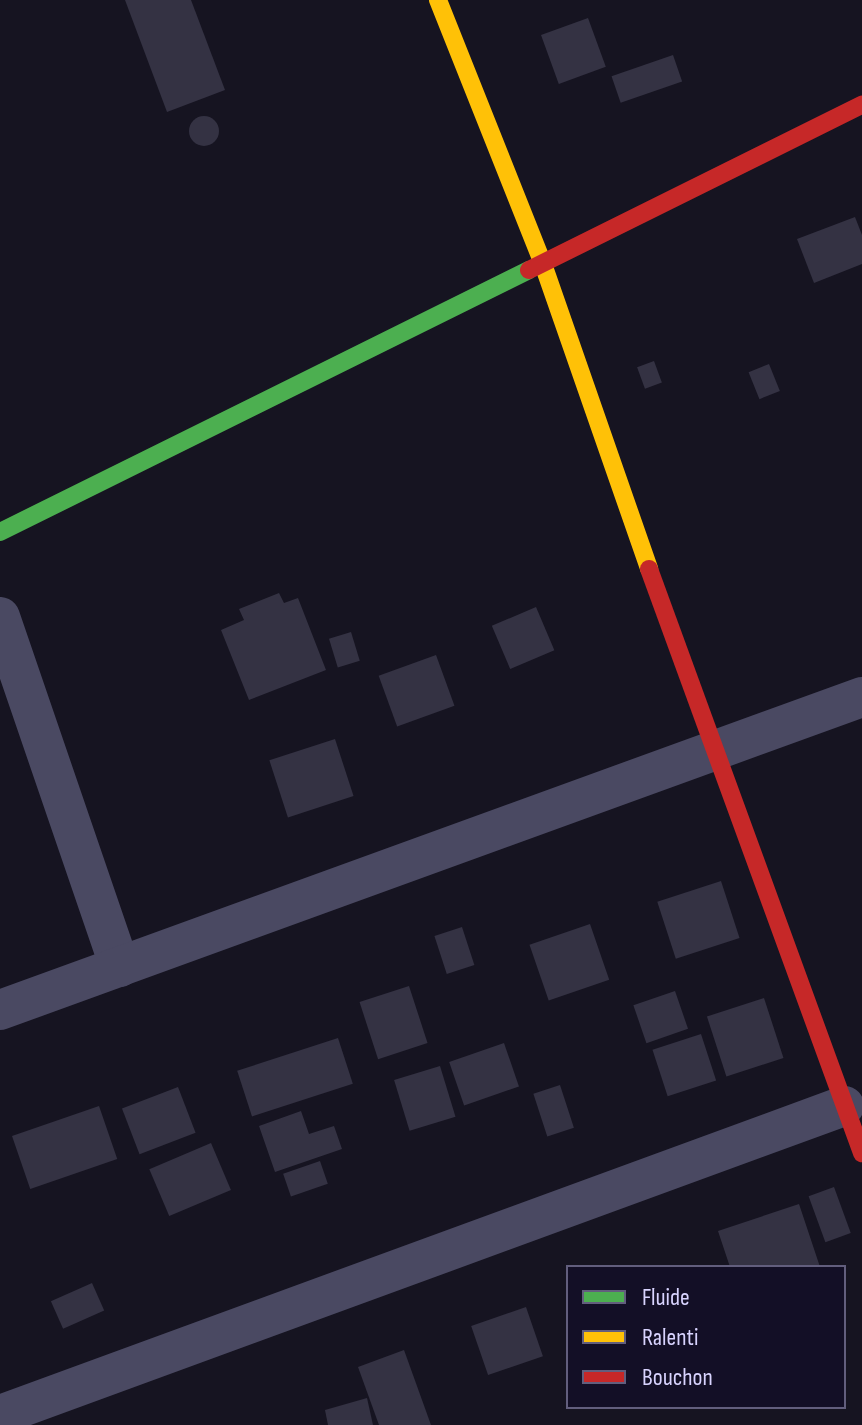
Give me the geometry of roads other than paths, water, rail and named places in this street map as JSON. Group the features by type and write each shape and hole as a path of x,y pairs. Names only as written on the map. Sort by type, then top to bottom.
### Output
{"main road":[{"path":"438,0 543,264 713,754 862,1153"},
{"path":"0,532 862,105"}],"street":[{"path":"0,617 120,967"},
{"path":"0,1010 713,754 862,697"},
{"path":"0,1415 844,1106"}]}
